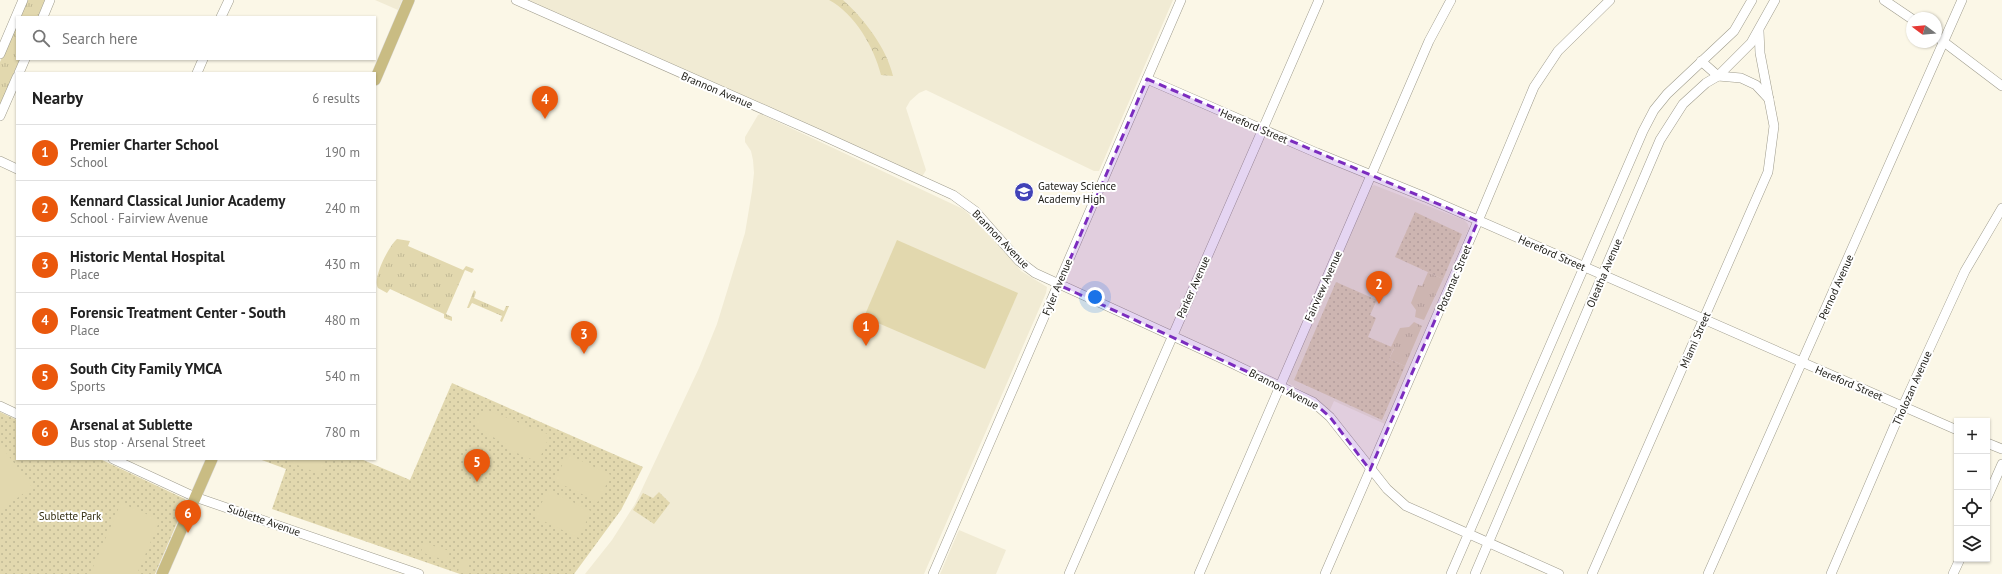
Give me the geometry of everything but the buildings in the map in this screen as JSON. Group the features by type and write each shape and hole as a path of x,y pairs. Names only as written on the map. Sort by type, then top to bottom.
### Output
{"main road":[{"path":"376,78 409,0"},
{"path":"162,574 212,460"}],"street":[{"path":"16,16 23,0"},
{"path":"43,16 50,0"},
{"path":"221,16 229,0"},
{"name":"Brannon Avenue","path":"516,0 953,195 975,211 1019,261 1035,273 1172,335 1314,402 1326,411 1370,470 1387,490 1406,506 1559,574"},
{"name":"Fyler Avenue","path":"933,574 1181,0"},
{"name":"Parker Avenue","path":"1069,574 1318,0"},
{"name":"Fairview Avenue","path":"1199,574 1429,41 1451,0"},
{"name":"Potomac Street","path":"1325,574 1536,85 1558,50 1610,0"},
{"name":"Oleatha Avenue","path":"1452,574 1642,133 1654,110 1682,78 1734,31 1752,0"},
{"name":"Oleatha Avenue","path":"1475,574 1604,275 1660,140 1683,104 1706,83 1718,76 1738,57 1759,31 1775,0"},
{"path":"1884,0 1906,15"},
{"name":"Pernod Avenue","path":"1942,34 1962,0"},
{"path":"0,54 16,16"},
{"name":"Miami Street","path":"1592,574 1768,172 1774,126 1760,54 1759,31"},
{"path":"1942,41 2002,86"},
{"name":"Pernod Avenue","path":"1708,574 1803,363 1935,48"},
{"path":"19,72 25,60"},
{"path":"197,72 203,60"},
{"path":"1701,61 1718,76 1732,76 1748,81 1760,88 1770,100"},
{"path":"0,116 16,79"},
{"name":"Hereford Street","path":"1147,79 1604,275 1954,429"},
{"path":"0,161 16,169"},
{"name":"Tholozan Avenue","path":"1831,574 1903,406 1965,271 2002,208"},
{"path":"0,406 16,414"},
{"path":"1990,444 2002,450"},
{"name":"Sublette Avenue","path":"115,460 195,497 419,574"},
{"path":"1990,491 2002,464"},
{"path":"1953,574 1959,562"}],"highlighted area":[{"path":"1147,79 1478,221 1370,470 1330,417 1313,402 1059,285"}],"shaded area":[{"path":"375,0 402,0 398,10"},
{"path":"527,0 1173,0 1099,171 1094,171 926,90 919,93 910,101 906,108 926,170 922,177"},
{"path":"761,114 963,209 980,224 1021,271 1047,287 1046,293 924,574 585,574 612,540 635,504 699,368 717,324 745,233 752,191 754,173 753,160 751,151 745,142 745,137 758,115"},
{"path":"1374,185 1464,220 1468,224 1469,228 1385,424 1334,401 1330,410 1313,397 1288,383 1371,187"},
{"path":"959,530 1006,550 996,574 940,574"}],"green space":[{"path":"27,0 45,0 38,16 19,16"},
{"path":"829,0 843,0 859,16 880,44 890,65 893,76 881,75 874,53 862,32 847,14"},
{"path":"16,25 16,60 20,60 0,105 0,62"},
{"path":"1415,212 1462,234 1443,279 1395,257"},
{"path":"397,239 410,241 408,246 463,270 466,266 474,269 472,273 465,270 446,314 452,317 452,321 444,318 444,314 390,289 387,293 378,288 377,277 382,262"},
{"path":"897,240 1018,293 985,369 864,317"},
{"path":"1428,272 1443,279 1424,320 1415,317 1416,310 1411,303 1418,285 1422,286"},
{"path":"1336,282 1377,300 1370,315 1376,318 1368,337 1394,348 1389,359 1405,366 1382,420 1294,380"},
{"path":"474,290 476,292 474,298 504,311 506,306 509,306 502,322 500,321 502,316 472,303 469,308 467,308"},
{"path":"1414,322 1422,326 1405,366 1389,359 1394,349 1391,347 1400,328 1409,327"},
{"path":"452,383 643,467 621,510 574,574 460,574 272,509 286,469 262,460 363,460 410,480"},
{"path":"485,409 550,435 538,462 505,448 506,444 476,428 477,421"},
{"name":"Sublette Park","path":"0,412 16,420 16,460 102,460 185,499 186,502 155,574 0,574"},
{"path":"2,447 32,487 0,511 0,449"},
{"path":"567,454 611,475 598,502 555,481"},
{"path":"285,460 326,460 320,474"},
{"path":"548,490 591,511 579,538 535,517"},
{"path":"659,492 670,503 654,524 633,510 643,493 653,498"},
{"path":"121,503 160,520 137,574 90,574"},
{"path":"424,543 450,551 447,561 421,552"},
{"path":"462,559 470,562 466,574 458,571"}],"place":[{"name":"Forensic Treatment Center - South","path":"545,119"},
{"name":"Gateway Science Academy High","path":"1024,192"},
{"name":"Kennard Classical Junior Academy","path":"1379,304"},
{"name":"Premier Charter School","path":"866,346"},
{"name":"Historic Mental Hospital","path":"584,354"},
{"name":"South City Family YMCA","path":"477,482"},
{"name":"Arsenal at Sublette","path":"188,533"}]}
